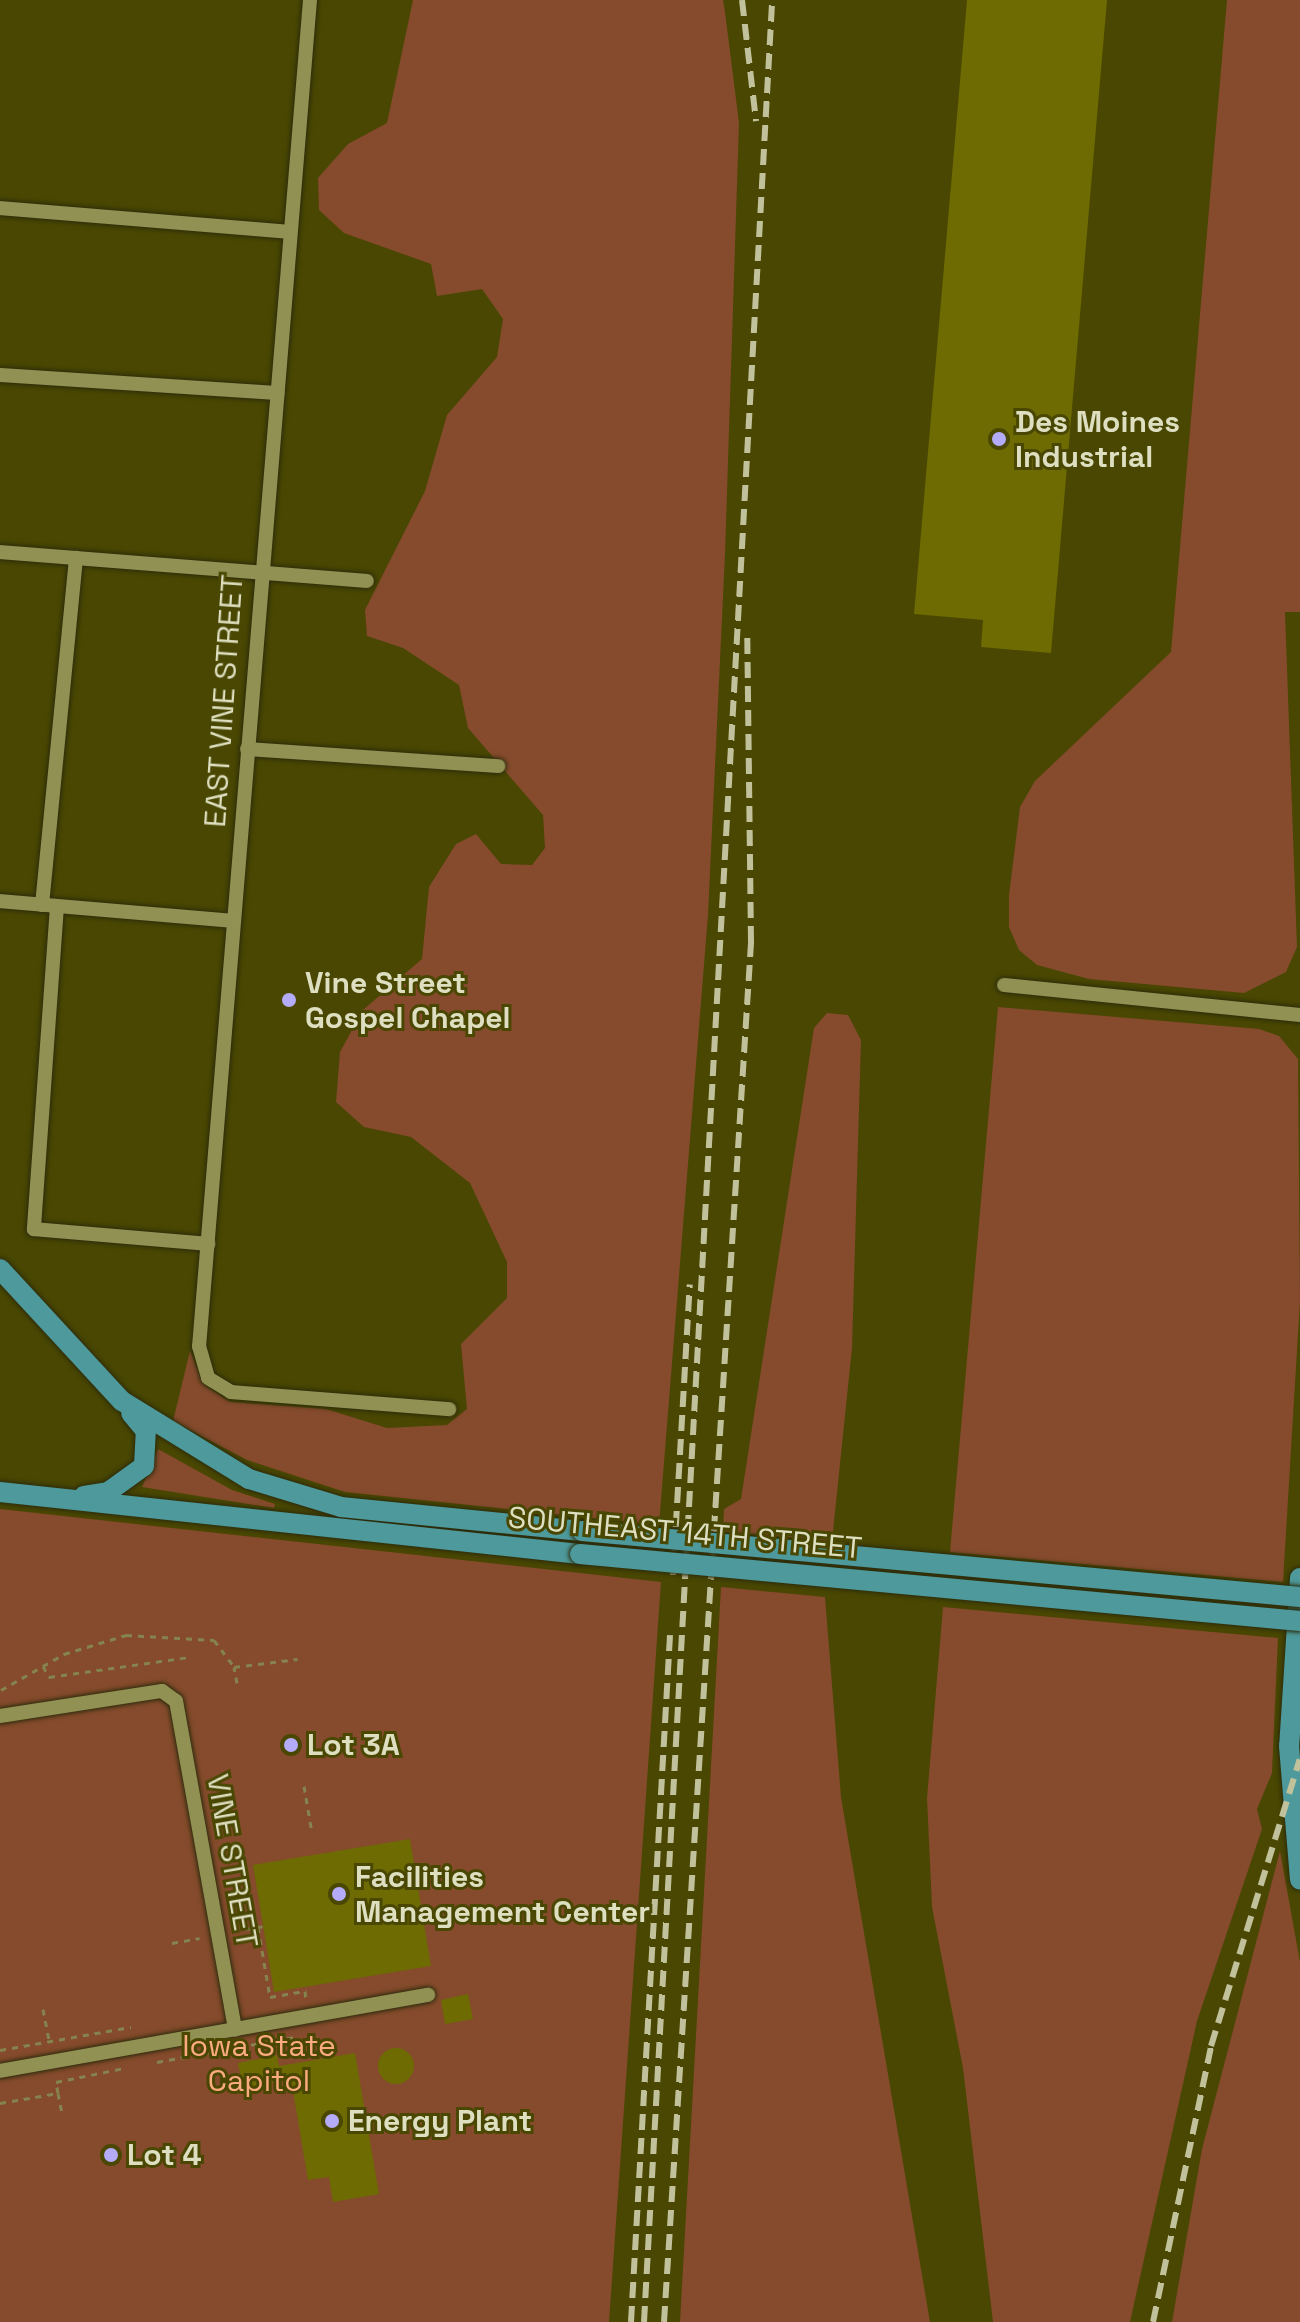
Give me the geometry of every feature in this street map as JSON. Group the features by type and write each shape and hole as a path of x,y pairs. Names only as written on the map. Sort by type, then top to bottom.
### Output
{"main road":[{"path":"0,1269 146,1431 144,1466 108,1492 65,1500"},
{"name":"SOUTHEAST 14TH STREET","path":"122,1401 206,1458 294,1495 389,1514 1300,1597"},
{"name":"SOUTHEAST 14TH STREET","path":"0,1492 580,1554 1300,1621"},
{"path":"1300,1578 1289,1746 1300,1880"}],"street":[{"name":"EAST VINE STREET","path":"310,0 260,574 199,1346 208,1378 231,1392 449,1409"},
{"path":"0,208 290,232"},
{"path":"0,375 277,393"},
{"path":"0,552 367,581"},
{"path":"76,558 50,905 34,1229 208,1244"},
{"path":"247,749 498,766"},
{"path":"0,901 233,921"},
{"path":"1004,985 1300,1015"},
{"name":"VINE STREET","path":"0,1716 162,1691 176,1701 235,2030"},
{"path":"0,2071 428,1995"}],"path":[{"path":"1,1690 43,1666 96,1642 162,1633 214,1640 234,1667 237,1683"},
{"path":"43,1666 49,1677 189,1657"},
{"path":"234,1667 297,1659"},
{"path":"304,1786 312,1833"},
{"path":"236,1931 261,1927 270,1997 305,1991 309,2017"},
{"path":"172,1943 208,1936"},
{"path":"43,2009 49,2041"},
{"path":"0,2050 131,2027"},
{"path":"62,2113 56,2082 127,2067"},
{"path":"0,2103 58,2093"}],"green space":[{"path":"413,0 723,0 725,12 739,123 725,554 708,915 659,1525 345,1492 247,1460 173,1421 190,1351 203,1384 230,1402 326,1409 387,1428 447,1425 467,1409 461,1344 507,1298 507,1262 470,1183 411,1137 364,1127 336,1102 340,1052 363,1010 422,959 429,887 456,844 476,834 501,864 532,865 545,848 543,815 468,728 459,685 403,648 367,636 365,610 425,491 447,415 497,357 503,319 482,289 437,296 431,264 344,233 319,210 318,178 348,144 387,123"},
{"path":"1227,0 1300,0 1300,612 1285,612 1297,947 1286,972 1244,993 1089,979 1037,965 1019,950 1009,927 1009,895 1020,807 1035,781 1171,652"},
{"path":"998,1007 1259,1029 1279,1036 1298,1059 1300,1301 1283,1582 950,1552"},
{"path":"827,1013 848,1015 861,1040 852,1348 832,1541 723,1531 724,1509 741,1499 814,1028"},
{"path":"158,1449 232,1490 275,1504 274,1508 142,1487"},
{"name":"Iowa State Capitol","path":"0,1509 661,1582 609,2322 0,2322"},
{"path":"721,1587 825,1597 841,1797 930,2322 680,2322"},
{"path":"943,1607 1278,1638 1272,1773 1257,1809 1262,1829 1197,2021 1130,2322 993,2322 963,2068 932,1907 927,1798"},
{"path":"1280,1851 1300,1962 1300,2322 1172,2322 1202,2149"}],"building":[{"name":"Des Moines Industrial","path":"967,0 1107,0 1051,653 981,647 983,620 914,614"},
{"name":"Facilities Management Center","path":"410,1839 431,1966 274,1992 253,1865"},
{"path":"468,1994 473,2019 445,2024 441,2000"},
{"path":"396,2048 409,2053 414,2066 409,2079 396,2084 383,2079 378,2066 383,2053"},
{"name":"Energy Plant","path":"355,2053 379,2194 333,2202 329,2177 308,2180 291,2079 243,2088 238,2063 277,2055 279,2066"}],"railway":[{"path":"742,0 756,121"},
{"path":"644,2322 772,0"},
{"path":"664,2322 751,942 747,633"},
{"path":"673,1575 690,1284"},
{"path":"631,2322 670,1635"},
{"path":"1153,2322 1211,2046 1300,1759"}],"place":[{"name":"Des Moines Industrial","path":"999,439"},
{"name":"Vine Street Gospel Chapel","path":"289,1000"},
{"name":"Lot 3A","path":"291,1745"},
{"name":"Facilities Management Center","path":"339,1894"},
{"name":"Energy Plant","path":"332,2121"},
{"name":"Lot 4","path":"111,2155"}]}
